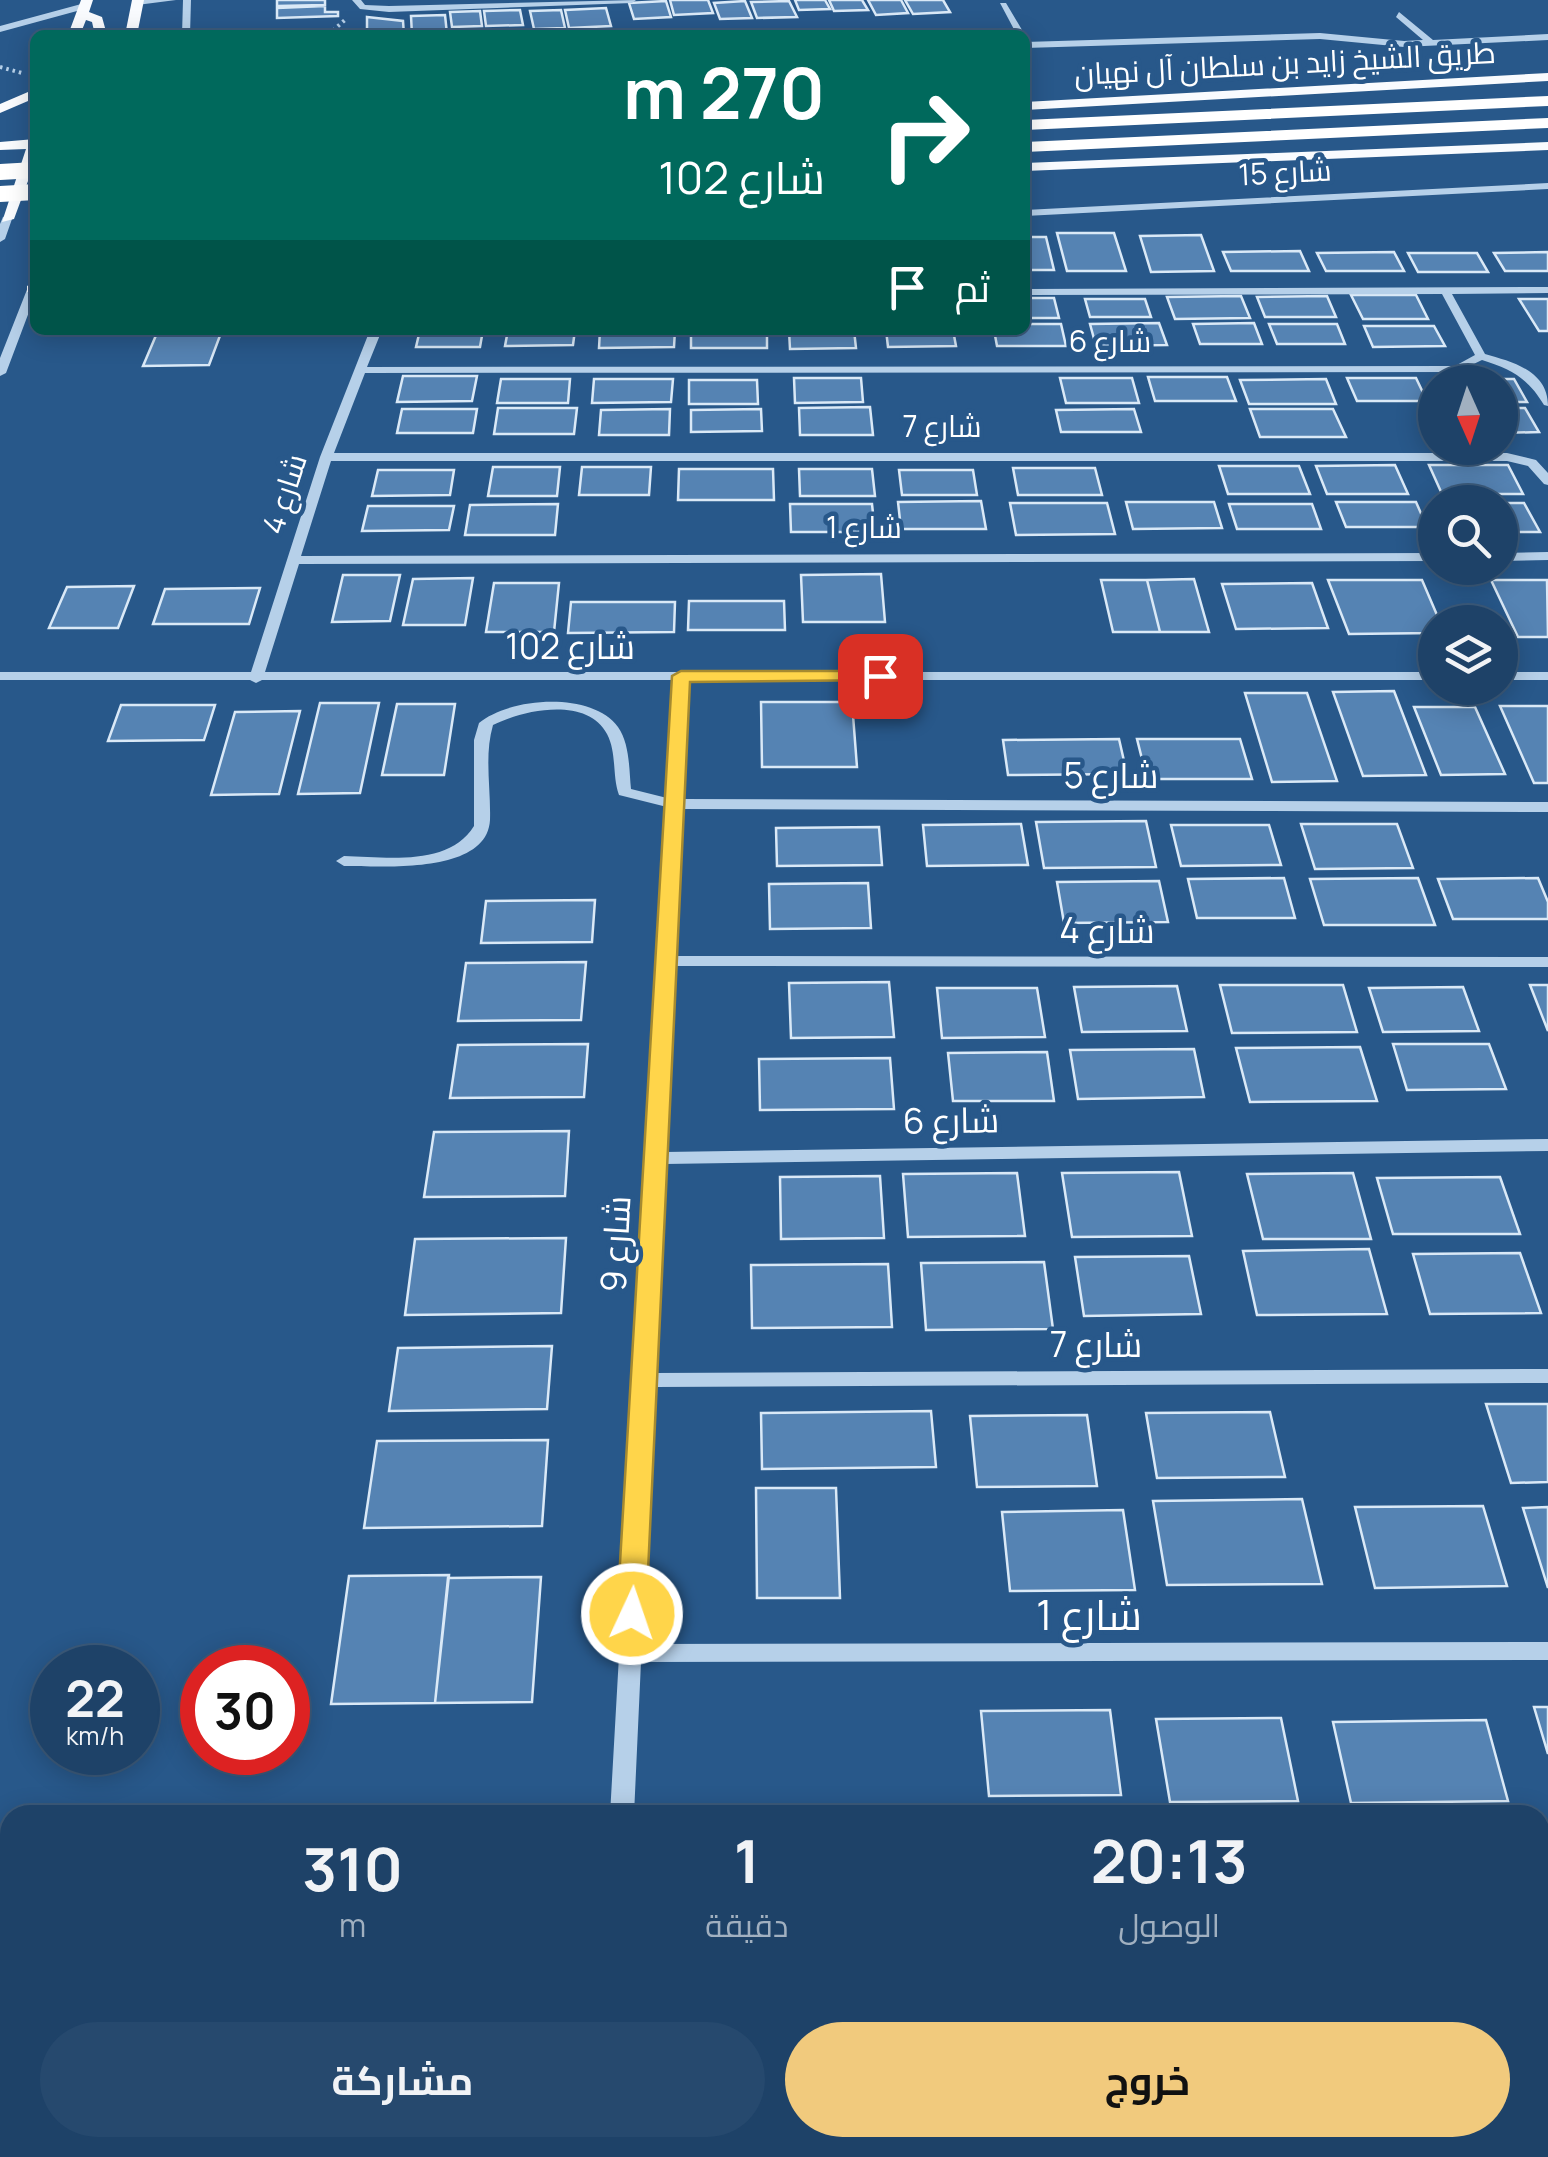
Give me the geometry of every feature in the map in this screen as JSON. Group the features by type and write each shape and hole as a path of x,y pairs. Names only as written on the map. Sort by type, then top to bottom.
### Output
{"highway":[{"path":"1380,109 1450,96 1548,87"},
{"name":"طريق الشيخ زايد بن سلطان آل نهيان","path":"1030,125 1548,102"},
{"name":"طريق الشيخ زايد بن سلطان آل نهيان","path":"1030,147 1548,123"},
{"path":"1429,129 1548,133"},
{"path":"0,172 30,170"}],"main road":[{"path":"132,30 138,1"},
{"path":"85,7 98,20 100,30"},
{"name":"طريق الشيخ زايد بن سلطان آل نهيان","path":"1030,106 1548,77"},
{"path":"0,109 30,95"},
{"path":"0,146 30,144"},
{"path":"1030,167 1548,146"},
{"path":"9,219 30,158"}],"street":[{"path":"138,1 172,0"},
{"path":"186,30 187,0"},
{"path":"356,0 375,9 632,0"},
{"path":"1003,5 1018,30"},
{"path":"0,29 85,7"},
{"path":"1399,15 1430,43"},
{"path":"1030,44 1320,36 1430,43 1548,37"},
{"name":"شارع 15","path":"1030,213 1548,186"},
{"path":"0,239 9,219"},
{"path":"1445,290 1481,356 1536,378 1548,402"},
{"path":"1030,292 1548,290"},
{"path":"0,373 30,296"},
{"name":"شارع 4","path":"256,679 326,457 374,335"},
{"name":"شارع 6","path":"360,370 1458,369 1481,356"},
{"name":"شارع 7","path":"326,457 1508,457 1532,462 1548,459"},
{"path":"1532,462 1548,481"},
{"path":"1518,556 1548,556"},
{"name":"شارع 1","path":"293,560 1418,557"},
{"name":"شارع 102","path":"2,676 1418,676"},
{"name":"شارع 9","path":"622,1805 681,676"},
{"path":"1518,676 1548,676"},
{"path":"344,861 436,857 466,848 478,838 482,826 481,740 486,724 508,709 535,707 538,677"},
{"name":"شارع 5","path":"535,707 592,714 610,725 616,737 624,792 675,804 1548,807"},
{"name":"شارع 4","path":"666,961 1548,962"},
{"name":"شارع 6","path":"656,1158 1548,1146"},
{"name":"شارع 7","path":"644,1380 1548,1376"},
{"name":"شارع 1","path":"630,1654 1548,1652"}],"building":[{"path":"277,0 325,0 325,5 277,6"},
{"path":"670,0 708,0 713,13 674,15"},
{"path":"795,0 825,0 830,9 799,10"},
{"path":"829,0 862,0 868,10 834,11"},
{"path":"868,0 901,0 908,13 876,15"},
{"path":"905,0 943,0 950,12 913,14"},
{"path":"666,1 671,17 634,19 629,3"},
{"path":"745,1 752,18 720,19 714,3"},
{"path":"789,1 797,17 757,18 751,2"},
{"path":"325,6 325,12 338,12 338,16 277,18 277,8"},
{"path":"606,8 611,26 569,28 565,10"},
{"path":"520,10 523,25 486,26 484,11"},
{"path":"561,10 565,28 534,29 530,11"},
{"path":"480,11 482,26 452,27 450,12"},
{"path":"445,15 447,30 412,30 411,16"},
{"path":"367,17 403,21 404,30 367,30"},
{"path":"1057,233 1114,233 1126,271 1067,271"},
{"path":"1201,235 1214,271 1151,272 1140,236"},
{"path":"1030,237 1046,237 1054,270 1030,270"},
{"path":"1300,251 1309,271 1231,271 1223,252"},
{"path":"1394,252 1404,271 1326,271 1317,253"},
{"path":"1548,252 1548,271 1505,271 1494,253"},
{"path":"1408,253 1477,253 1488,272 1418,272"},
{"path":"1351,295 1416,295 1428,319 1363,319"},
{"path":"1241,296 1250,318 1175,319 1167,297"},
{"path":"1327,296 1336,317 1265,317 1257,297"},
{"path":"1030,298 1054,298 1059,318 1030,318"},
{"path":"1085,299 1145,299 1151,317 1090,317"},
{"path":"1519,299 1548,299 1548,331 1539,331"},
{"path":"1159,323 1167,345 1096,346 1090,324"},
{"path":"1254,323 1262,344 1200,344 1193,324"},
{"path":"1030,324 1061,324 1066,346 997,346 995,335 1030,335"},
{"path":"1269,324 1337,324 1345,344 1277,344"},
{"path":"1364,326 1434,326 1445,346 1373,347"},
{"path":"156,335 220,335 209,365 143,366"},
{"path":"419,335 482,335 480,347 416,347"},
{"path":"507,335 574,335 573,345 505,346"},
{"path":"600,335 675,335 674,347 599,348"},
{"path":"691,335 767,335 767,348 691,348"},
{"path":"789,335 855,335 856,348 790,349"},
{"path":"887,335 954,335 956,346 888,347"},
{"path":"403,376 477,376 472,401 397,402"},
{"path":"1148,377 1227,377 1236,401 1155,401"},
{"path":"794,378 861,378 863,402 795,403"},
{"path":"1060,378 1132,378 1139,403 1066,403"},
{"path":"1347,378 1416,378 1418,382 1418,401 1357,401"},
{"path":"501,379 570,379 568,403 497,403"},
{"path":"594,379 673,379 671,402 592,403"},
{"path":"1326,379 1336,404 1249,404 1240,380"},
{"path":"689,380 757,380 758,404 689,404"},
{"path":"1518,386 1527,402 1518,402"},
{"path":"870,407 873,435 800,435 799,408"},
{"path":"498,408 577,408 574,434 494,434"},
{"path":"1518,408 1525,408 1539,432 1518,433"},
{"path":"402,409 477,409 473,433 397,433"},
{"path":"670,409 669,435 599,435 601,410"},
{"path":"761,409 762,431 691,432 691,410"},
{"path":"1134,409 1141,432 1061,432 1056,410"},
{"path":"1250,409 1333,409 1346,437 1260,437"},
{"path":"1395,465 1408,494 1327,494 1316,466"},
{"path":"1429,465 1508,465 1523,494 1518,494 1518,485 1438,485"},
{"path":"1219,466 1299,466 1310,494 1228,494"},
{"path":"493,467 560,467 557,496 488,496"},
{"path":"582,467 651,467 649,495 579,495"},
{"path":"1013,468 1095,468 1102,495 1018,495"},
{"path":"679,469 773,469 774,500 678,500"},
{"path":"799,469 872,469 875,496 800,496"},
{"path":"378,470 454,470 450,495 372,496"},
{"path":"899,470 973,470 977,495 902,495"},
{"path":"981,501 986,529 901,529 898,502"},
{"path":"1126,502 1214,502 1222,528 1133,529"},
{"path":"1336,502 1416,502 1418,507 1418,527 1346,527"},
{"path":"1010,503 1107,503 1115,534 1016,535"},
{"path":"1518,503 1524,503 1540,532 1518,532"},
{"path":"558,504 555,535 465,535 470,505"},
{"path":"790,504 872,504 875,532 791,532"},
{"path":"1229,504 1312,504 1321,529 1237,529"},
{"path":"368,506 454,506 449,530 362,531"},
{"path":"881,574 885,622 803,622 801,575"},
{"path":"343,575 400,575 390,621 332,622"},
{"path":"473,578 465,625 403,625 413,579"},
{"path":"1194,579 1209,632 1160,632 1147,580"},
{"path":"1101,580 1147,580 1160,632 1113,632"},
{"path":"1328,580 1418,580 1418,585 1424,585 1433,605 1418,605 1418,633 1349,634"},
{"path":"1547,580 1548,637 1518,637 1518,605 1503,605 1493,585"},
{"path":"494,583 559,583 554,632 486,632"},
{"path":"1312,583 1328,628 1236,629 1222,584"},
{"path":"134,586 118,628 49,628 67,587"},
{"path":"260,588 249,624 153,624 165,589"},
{"path":"689,601 784,601 785,630 688,630"},
{"path":"571,602 675,602 674,632 568,633"},
{"path":"1394,691 1426,775 1363,776 1333,692"},
{"path":"1245,693 1307,693 1337,781 1272,782"},
{"path":"761,702 852,702 857,767 762,767"},
{"path":"320,703 379,703 360,793 298,794"},
{"path":"397,704 455,704 444,775 382,775"},
{"path":"121,705 215,705 204,740 108,741"},
{"path":"1500,706 1548,706 1548,783 1534,783"},
{"path":"1414,707 1475,707 1505,774 1441,775"},
{"path":"300,711 279,794 211,795 235,712"},
{"path":"1119,739 1127,774 1008,775 1003,740"},
{"path":"1137,739 1240,739 1252,779 1147,779"},
{"path":"1146,821 1156,867 1044,868 1036,822"},
{"path":"1021,824 1028,865 927,866 923,825"},
{"path":"1301,824 1397,824 1413,868 1315,869"},
{"path":"1171,825 1269,825 1281,865 1181,866"},
{"path":"879,827 882,865 777,866 776,828"},
{"path":"1284,878 1295,918 1197,918 1188,879"},
{"path":"1418,878 1435,925 1324,925 1310,879"},
{"path":"1538,878 1548,902 1548,919 1453,919 1438,879"},
{"path":"1159,881 1168,922 1064,923 1057,882"},
{"path":"868,883 871,928 770,929 769,884"},
{"path":"595,900 592,942 481,943 486,901"},
{"path":"586,962 581,1020 458,1021 466,963"},
{"path":"889,982 894,1037 791,1038 789,983"},
{"path":"1220,985 1343,985 1357,1032 1232,1033"},
{"path":"1530,985 1548,985 1548,1031"},
{"path":"1177,986 1187,1031 1082,1032 1074,987"},
{"path":"1463,987 1479,1031 1383,1032 1369,988"},
{"path":"937,988 1037,988 1045,1037 942,1038"},
{"path":"588,1044 584,1097 450,1098 458,1045"},
{"path":"1393,1044 1489,1044 1506,1089 1407,1090"},
{"path":"1360,1047 1377,1101 1250,1102 1236,1048"},
{"path":"1194,1049 1204,1097 1078,1099 1070,1050"},
{"path":"1047,1052 1054,1101 953,1101 948,1053"},
{"path":"890,1058 894,1109 760,1110 759,1059"},
{"path":"569,1131 565,1196 424,1197 434,1132"},
{"path":"1179,1172 1192,1236 1072,1237 1062,1173"},
{"path":"1017,1173 1025,1236 908,1237 903,1174"},
{"path":"1353,1173 1371,1239 1263,1239 1247,1174"},
{"path":"880,1176 884,1238 781,1239 780,1177"},
{"path":"1500,1177 1520,1234 1393,1234 1377,1178"},
{"path":"566,1238 561,1313 405,1315 415,1239"},
{"path":"1369,1249 1387,1314 1257,1315 1243,1251"},
{"path":"1520,1253 1541,1313 1430,1314 1413,1254"},
{"path":"1189,1256 1201,1314 1084,1316 1075,1257"},
{"path":"1044,1262 1053,1329 926,1330 921,1263"},
{"path":"888,1264 892,1327 752,1328 751,1265"},
{"path":"552,1346 547,1409 389,1411 398,1348"},
{"path":"1486,1404 1548,1404 1548,1482 1511,1483"},
{"path":"931,1411 936,1467 762,1469 761,1413"},
{"path":"1270,1412 1285,1477 1157,1478 1146,1413"},
{"path":"1087,1415 1097,1486 977,1487 970,1416"},
{"path":"548,1440 542,1526 364,1528 377,1441"},
{"path":"756,1488 836,1488 840,1598 757,1598"},
{"path":"1302,1499 1322,1584 1167,1585 1153,1501"},
{"path":"1483,1506 1507,1586 1375,1588 1355,1507"},
{"path":"1548,1507 1548,1588 1523,1508"},
{"path":"1123,1510 1135,1590 1010,1591 1002,1512"},
{"path":"449,1575 435,1703 331,1704 349,1576"},
{"path":"541,1577 532,1702 435,1703 448,1578"},
{"path":"1534,1707 1548,1707 1548,1754"},
{"path":"1110,1710 1121,1795 989,1796 981,1711"},
{"path":"1281,1718 1298,1801 1170,1802 1156,1719"},
{"path":"1486,1720 1508,1801 1351,1803 1333,1722"}],"route":[{"path":"632,1614 681,676 880,676"}]}
